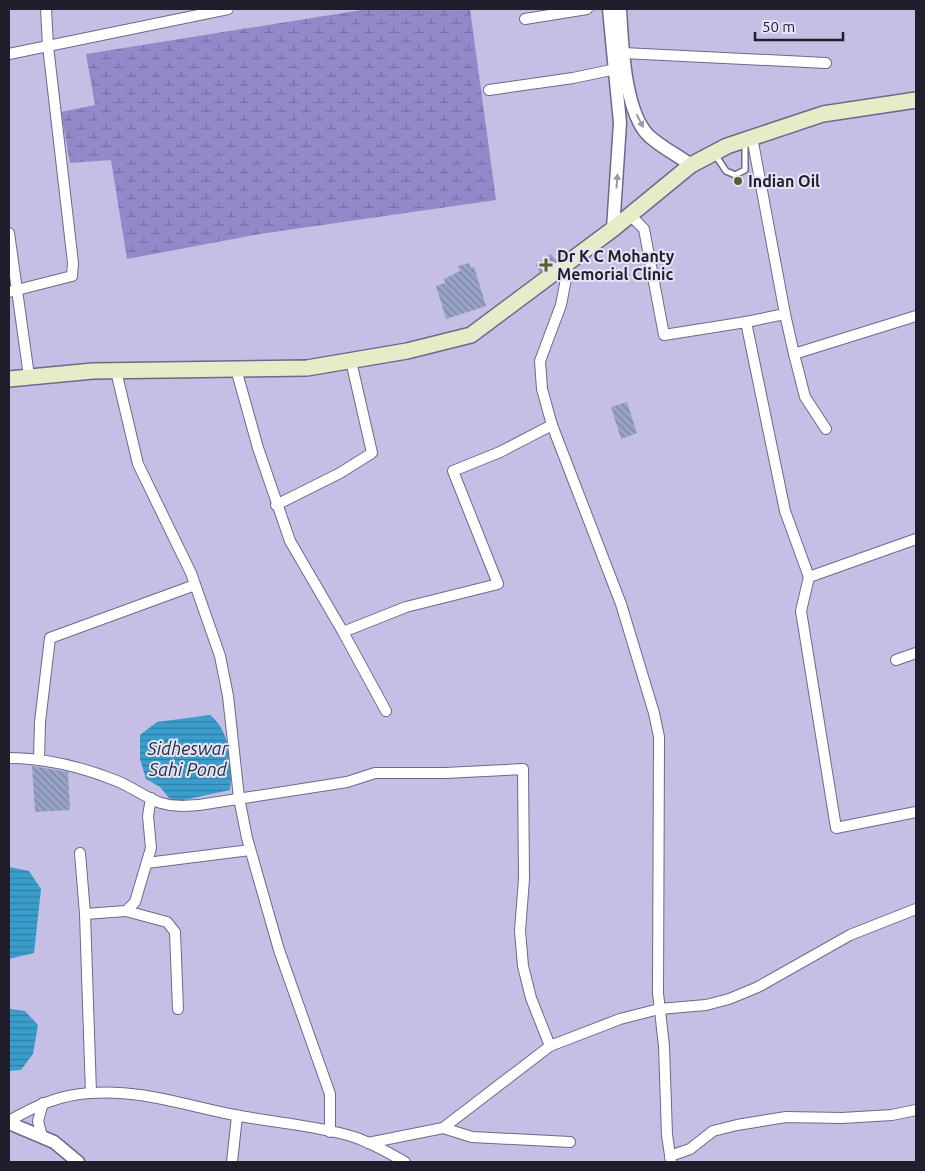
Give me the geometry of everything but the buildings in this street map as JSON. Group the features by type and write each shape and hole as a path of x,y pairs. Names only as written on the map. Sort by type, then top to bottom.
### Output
{"main road":[{"path":"9,378 116,371 306,368 407,351 470,335 613,229 691,164 749,139 823,114 916,100"}],"street":[{"path":"12,291 72,276 73,263 48,46 46,9"},
{"path":"9,54 163,20 228,9"},
{"path":"525,19 587,9"},
{"path":"609,9 620,123 613,229"},
{"path":"620,9 625,75 636,114 647,134 691,164"},
{"path":"623,53 826,63"},
{"path":"489,90 573,78 616,69"},
{"path":"749,139 785,314 805,397 826,429"},
{"path":"630,215 644,229 664,335 785,314"},
{"path":"9,233 12,291 29,376"},
{"path":"569,262 561,305 540,361 542,389 552,425 621,604 654,713 659,737 658,993 664,1046 667,1135 671,1159 690,1149 714,1131 737,1125 786,1117 842,1118 892,1115 916,1110"},
{"path":"794,354 916,316"},
{"path":"746,322 785,511 809,577 801,611 836,828 916,812"},
{"path":"276,505 340,473 372,454 351,361"},
{"path":"236,369 276,505 290,541 386,711"},
{"path":"116,371 138,464 195,585 220,656 228,696 239,798 250,850 279,950 330,1094 330,1132"},
{"path":"343,632 406,607 498,584 453,471 500,452 552,425"},
{"path":"809,577 916,540"},
{"path":"40,759 40,722 50,638 195,585"},
{"path":"896,660 916,653"},
{"path":"9,758 40,759 66,764 116,781 160,803 176,806 199,805 347,782 375,773 445,773 523,769 524,879 520,931 523,966 531,998 550,1046"},
{"path":"126,911 135,902 151,848 148,816 151,798"},
{"path":"147,863 250,850"},
{"path":"80,853 85,914 91,1092"},
{"path":"368,1143 443,1128 550,1046 620,1019 660,1009 706,1005 729,999 758,987 850,934 916,909"},
{"path":"85,914 126,911 168,922 175,932 178,1009"},
{"path":"9,1122 43,1103 59,1097 91,1092 145,1094 237,1116 330,1132 368,1143 405,1162"},
{"path":"42,1137 38,1120 43,1103"},
{"path":"232,1162 237,1116"},
{"path":"9,1122 54,1142 78,1162"},
{"path":"443,1128 472,1138 570,1142"}],"lane":[{"path":"714,153 731,175 741,173 746,166 749,139"}],"green space":[{"path":"368,9 470,9 496,200 260,234 127,259 111,160 70,163 61,112 95,105 86,54"}],"water":[{"name":"Sidheswar Sahi Pond","path":"210,715 222,730 229,749 230,790 179,801 169,798 160,787 146,779 140,759 140,735 157,722"},
{"path":"9,867 29,871 41,889 34,953 9,959"},
{"path":"9,1009 25,1011 38,1025 33,1054 21,1070 9,1071"}],"place":[{"name":"Indian Oil","path":"738,181"},
{"name":"Dr K C Mohanty Memorial Clinic","path":"546,265"}]}
